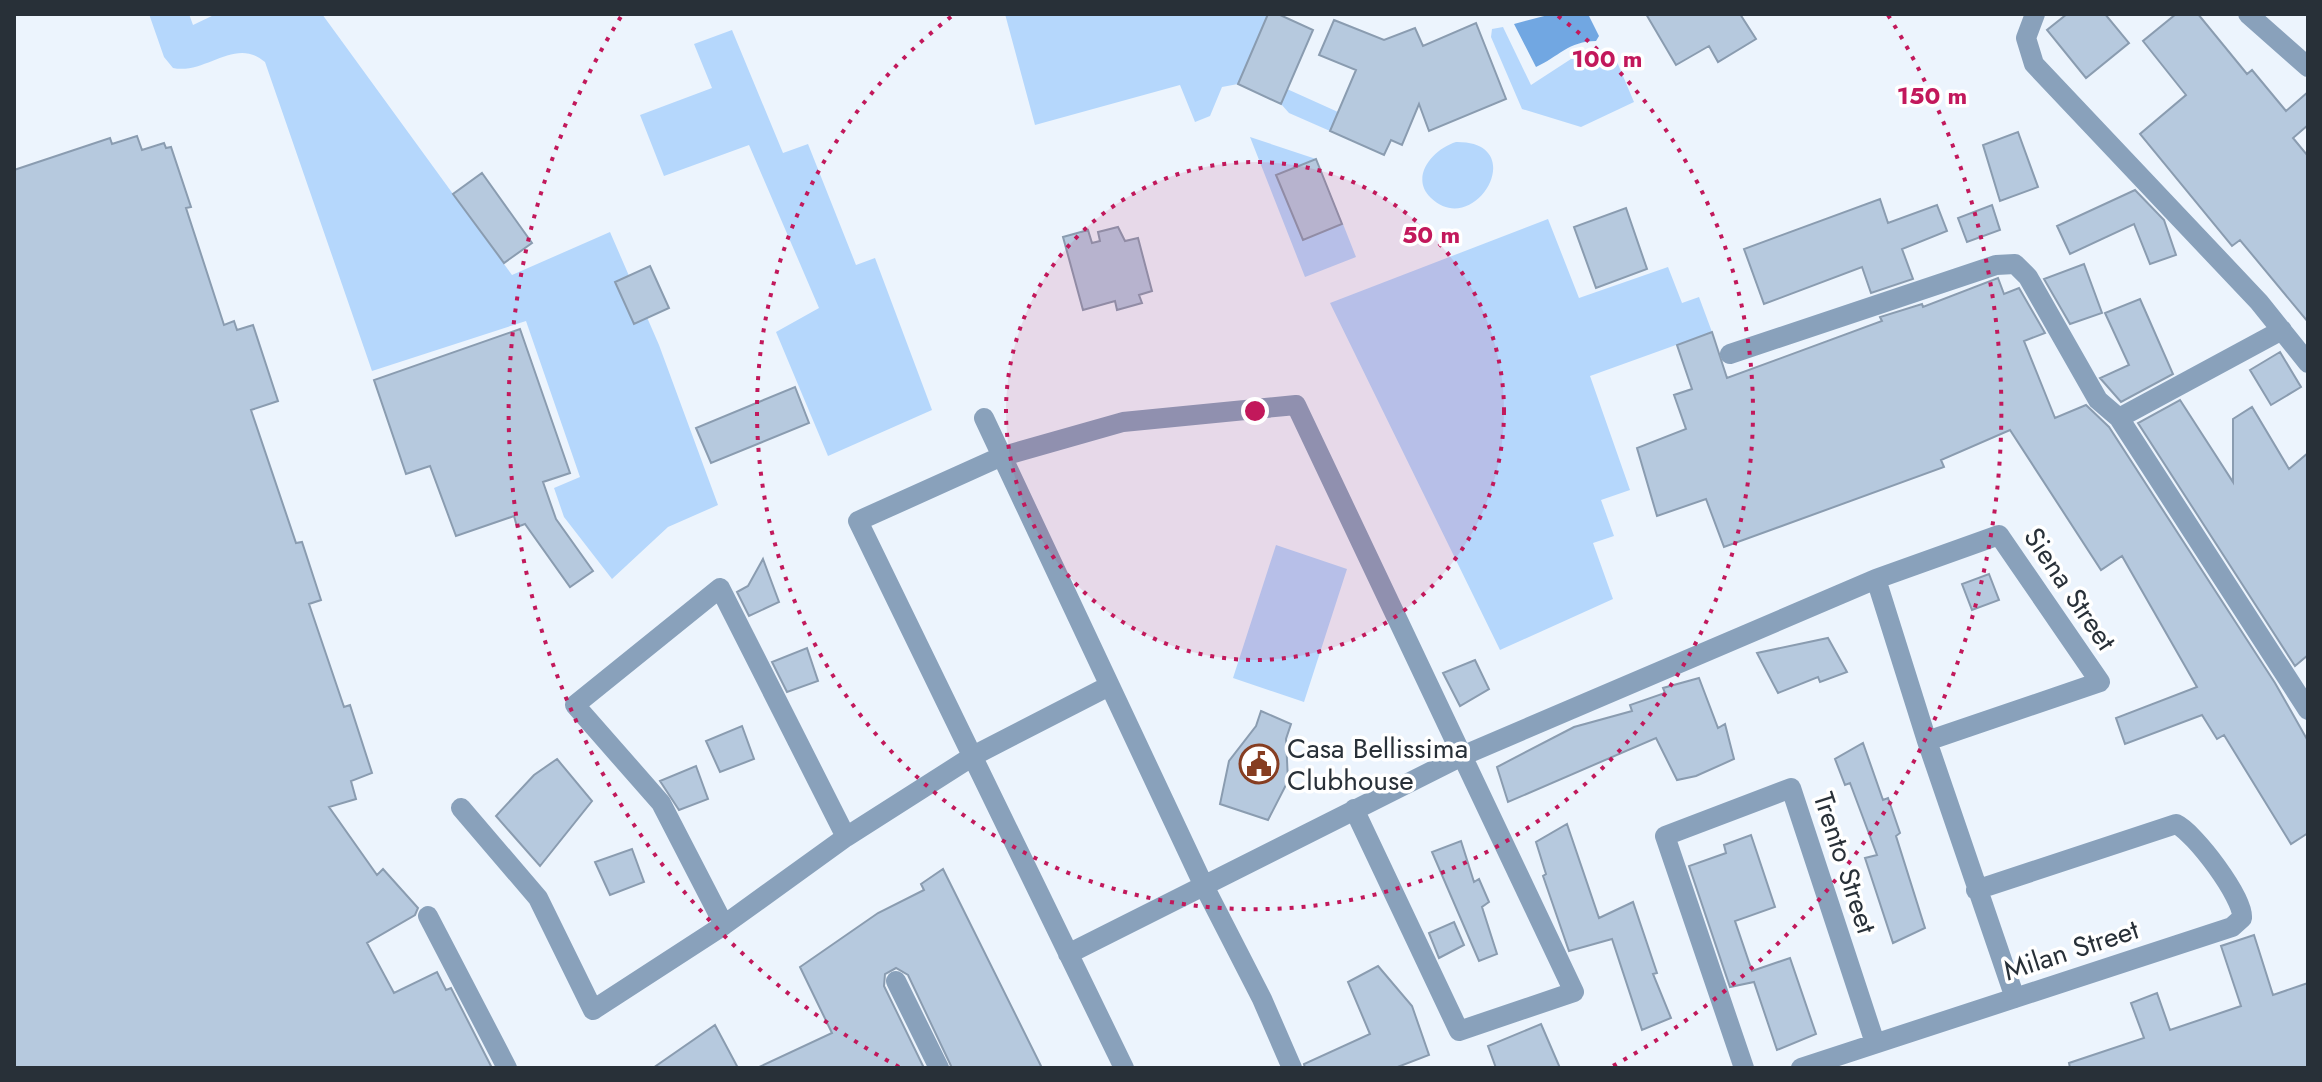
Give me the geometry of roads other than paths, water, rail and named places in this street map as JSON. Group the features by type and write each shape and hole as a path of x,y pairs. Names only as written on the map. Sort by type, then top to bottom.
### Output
{"street":[{"path":"2035,14 2026,38 2034,64 2282,330 2308,363"},
{"path":"2248,14 2308,67"},
{"path":"1730,354 1996,265 2015,264 2028,277 2098,400 2119,418 2308,710"},
{"path":"2119,418 2282,330"},
{"path":"1124,1068 858,521 1000,457 1123,422 1296,405 1574,992 1459,1031 1354,809"},
{"path":"984,418 1203,884 1262,999 1292,1068"},
{"name":"Siena Street","path":"1876,579 1999,535 2100,682 1927,741"},
{"path":"1068,954 1462,756 1876,579 1976,890 2015,998"},
{"path":"724,925 661,803 575,705 720,588 846,837"},
{"path":"461,808 538,898 593,1010 724,925 846,837 973,756 1109,686"},
{"name":"Trento Street","path":"1744,1068 1665,836 1791,788 1875,1043"},
{"name":"Milan Street","path":"1801,1068 2239,924 2242,918 2241,902 2189,833 2176,824 1976,890"},
{"path":"428,916 507,1068"},
{"path":"896,981 939,1068"}],"place":[{"name":"Casa Bellissima Clubhouse","path":"1259,764"}]}
